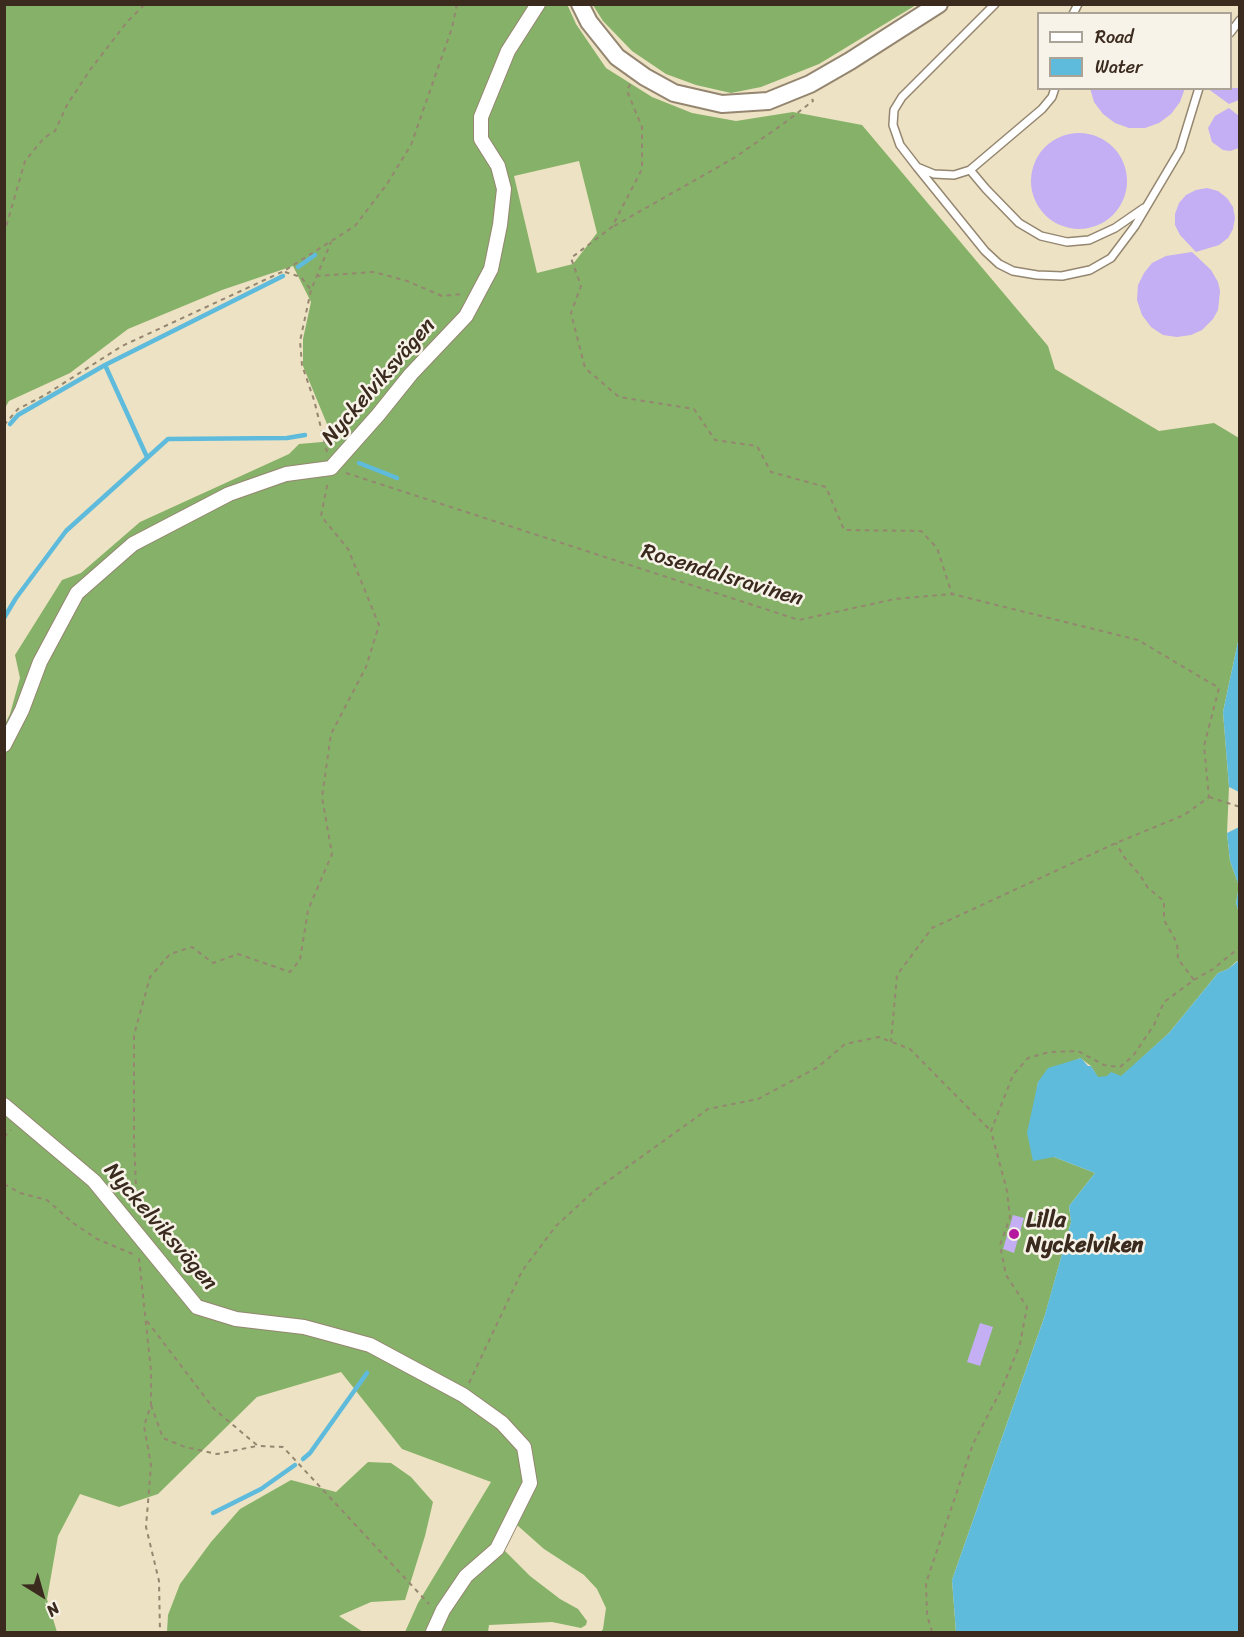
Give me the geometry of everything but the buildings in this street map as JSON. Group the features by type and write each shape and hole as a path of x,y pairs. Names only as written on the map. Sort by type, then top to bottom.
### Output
{"street":[{"name":"Nyckelviksvägen","path":"4,745 22,711 40,662 77,593 133,543 230,494 286,474 331,468 411,374 466,316 491,269 500,225 504,189 498,166 481,139 481,117 507,51 538,4"},
{"path":"580,4 589,22 617,57 635,70 674,93 722,104 768,101 810,84 937,5"},
{"name":"Nyckelviksvägen","path":"4,1105 94,1181 197,1307 236,1319 304,1327 370,1345 463,1395 502,1423 524,1447 530,1483 497,1549 466,1576 440,1616 433,1632"}],"lane":[{"path":"995,4 902,97 894,110 892,125 900,145 985,251 999,264 1013,271 1062,276 1090,270 1111,258 1135,226 1180,150 1198,90"},
{"path":"917,167 934,174 954,175 970,170 1042,109 1052,97 1054,90"},
{"path":"970,170 1019,223 1041,236 1067,242 1089,240 1115,228 1147,205"}],"path":[{"path":"4,234 25,161 44,138 55,131 67,105 90,70 127,22 145,4"},
{"path":"4,425 18,409 45,395 122,346 284,271 355,226 387,184 411,145 452,28 458,4"},
{"path":"612,227 642,169 642,127 627,91 635,70"},
{"path":"810,84 813,101 783,124 734,158 612,227 571,258 580,286 571,313 585,368 619,397 694,408 715,440 757,446 771,472 826,487 844,530 921,531 937,548 952,594"},
{"path":"139,1234 134,1141 134,1035 150,977 170,954 192,947 213,963 238,954 290,972 300,960 308,910 332,854 322,797 331,734 366,667 379,625 348,549 321,516 331,468 314,400 302,365 300,341 311,291 331,242"},
{"path":"284,271 301,278 311,291"},
{"path":"316,276 374,272 407,281 442,296 479,292"},
{"name":"Rosendalsravinen","path":"331,468 799,620 895,599 952,594 1138,640 1219,688 1204,746 1209,797"},
{"path":"891,1042 897,975 932,928 1116,843 1184,815 1209,797 1239,807"},
{"path":"1116,843 1148,888 1164,901 1164,920 1177,943 1178,959 1194,980"},
{"path":"991,1131 1013,1075 1028,1058 1049,1052 1078,1051 1104,1065 1120,1067 1133,1056 1149,1033 1164,1002 1213,969 1239,947"},
{"path":"463,1395 522,1271 556,1226 594,1191 708,1108 759,1099 818,1067 845,1044 879,1037 910,1049 991,1131 1007,1191 1010,1218 1000,1245 1006,1275 1027,1307 1020,1344 1003,1386 973,1444 926,1583 927,1615 932,1632"},
{"path":"4,1184 20,1193 47,1200 73,1223 97,1239 139,1256 151,1371 151,1405 144,1426 151,1465 146,1527 159,1581 160,1632"},
{"path":"145,1319 214,1409 258,1446"},
{"path":"151,1405 163,1438 174,1442 217,1454 258,1446 284,1448 440,1616"}],"green space":[{"path":"567,4 576,24 606,68 652,97 692,113 736,121 793,112 862,125 1048,346 1055,369 1159,431 1214,423 1239,438 1239,637 1223,712 1229,787 1227,833 1230,861 1239,886 1236,903 1239,913 1239,962 1237,961 1228,969 1218,973 1169,1033 1121,1077 1098,1078 1091,1066 1080,1058 1038,1082 1035,1102 1054,1157 1095,1173 1069,1206 1071,1222 1045,1315 952,1580 956,1632 601,1632 606,1608 597,1589 584,1575 544,1549 517,1525 504,1550 530,1576 560,1599 578,1609 587,1621 586,1625 581,1628 552,1622 489,1625 488,1632 405,1632 418,1603 491,1482 402,1449 341,1372 257,1397 158,1494 119,1507 80,1494 58,1536 47,1599 57,1632 5,1632 4,726 10,714 20,678 15,655 62,580 81,573 140,522 289,454 299,444 334,441 303,366 303,339 311,302 293,266 222,290 128,329 70,373 9,401 5,408 5,5","holes":["579,161 597,233 573,264 537,273 514,176"]},
{"path":"593,5 916,5 819,64 761,87 731,93 696,85 666,74 632,51 603,21"},
{"path":"368,1462 391,1463 411,1477 433,1502 405,1600 371,1602 339,1616 363,1632 167,1632 168,1615 180,1584 211,1542 240,1509 291,1480 336,1492"}],"water":[{"path":"1239,637 1239,792 1229,787 1223,712"},
{"path":"1239,827 1239,886 1230,861 1227,833"},
{"path":"1239,886 1239,913 1236,903"},
{"path":"1240,962 1239,1632 956,1632 952,1580 1044,1318 1071,1222 1069,1206 1095,1173 1054,1157 1033,1161 1027,1133 1038,1082 1048,1068 1081,1058 1088,1066 1091,1066 1098,1077 1107,1076 1111,1072 1121,1076 1169,1033 1218,973"}],"waterway":[{"path":"298,267 315,255"},
{"path":"10,424 18,415 105,365 283,276"},
{"path":"105,365 147,457"},
{"path":"4,618 16,598 66,531 168,439 287,438 305,435"},
{"path":"359,463 397,478"},
{"path":"303,1459 310,1453 367,1373"},
{"path":"213,1513 261,1489 295,1465"}],"place":[{"name":"Lilla Nyckelviken","path":"1014,1234"}]}
